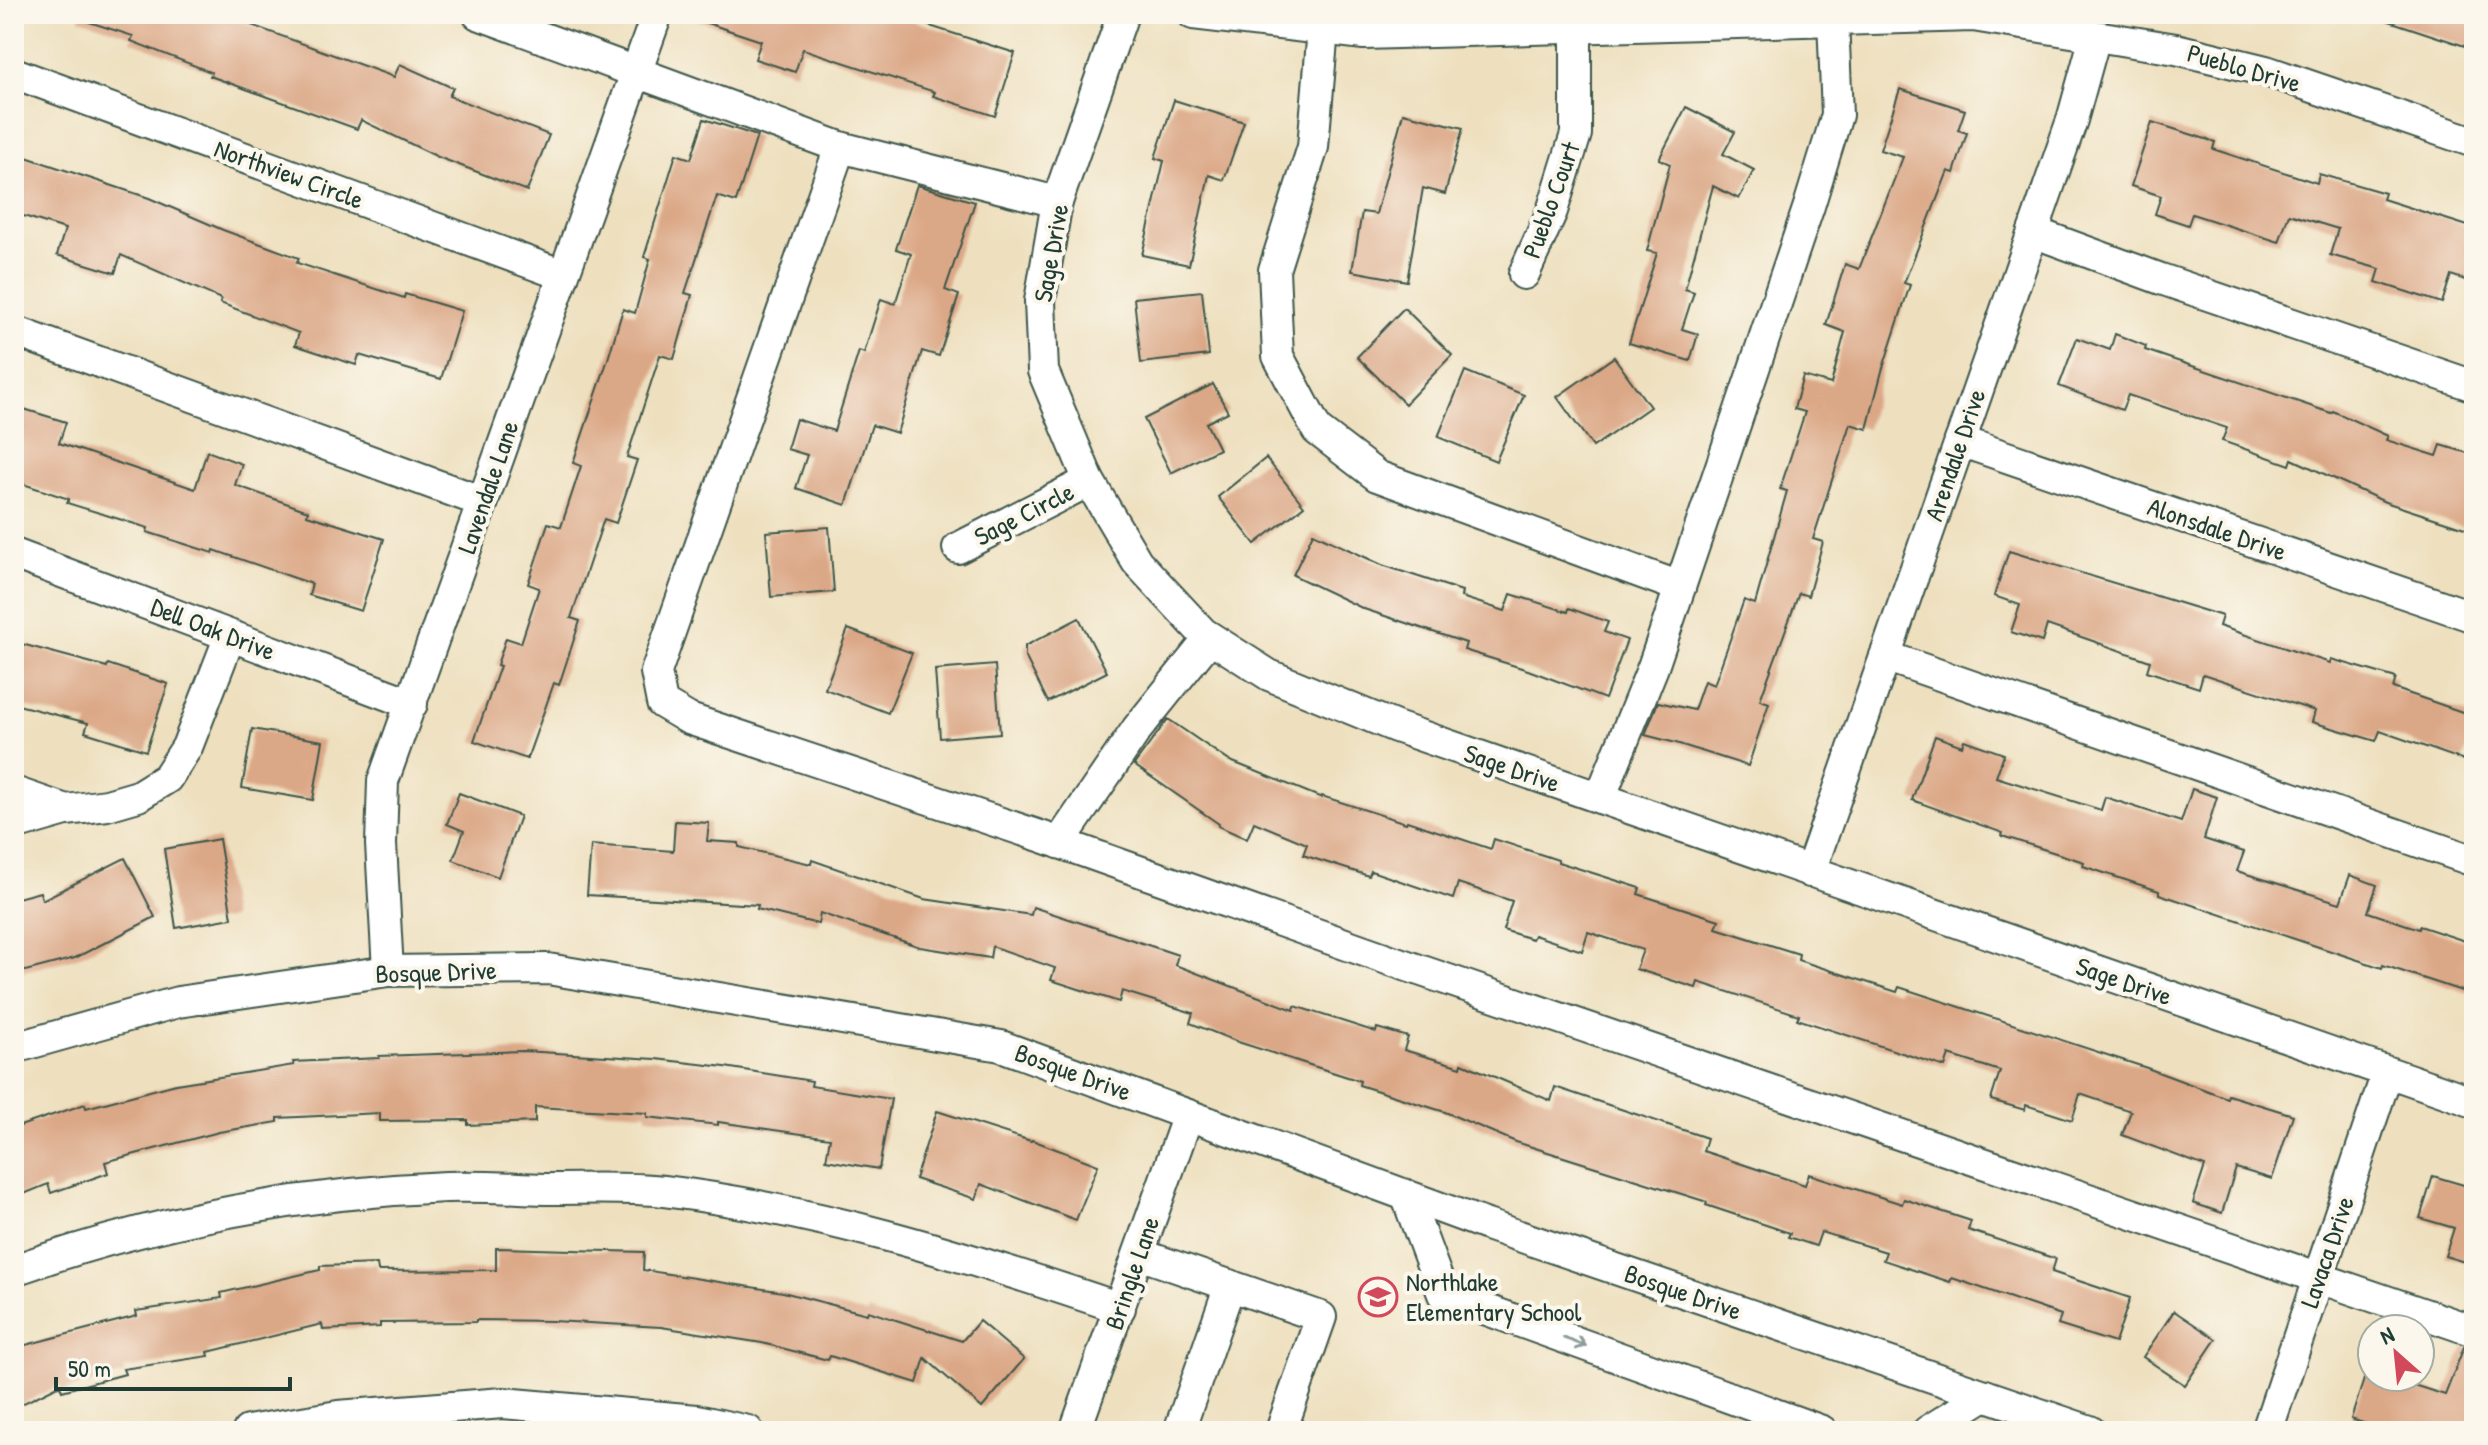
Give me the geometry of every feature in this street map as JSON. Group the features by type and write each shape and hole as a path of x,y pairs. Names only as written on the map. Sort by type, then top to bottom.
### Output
{"street":[{"path":"478,14 840,147 1057,202"},
{"name":"Lavendale Lane","path":"388,971 381,844 383,781 657,14"},
{"name":"Sage Drive","path":"1123,14 1057,202 1040,301 1043,371 1089,481 1137,562 1203,633 1269,675 1396,727 2474,1102"},
{"name":"Pueblo Drive","path":"1193,14 1364,34 1973,16 2176,49 2266,71 2474,142"},
{"path":"1600,798 1653,667 1837,115 1833,19"},
{"path":"1323,29 1313,147 1274,270 1278,356 1317,430 1377,476 1680,587"},
{"name":"Pueblo Court","path":"1524,274 1552,211 1576,134 1576,29"},
{"name":"Arendale Drive","path":"1810,872 2072,120 2095,37"},
{"name":"Northview Circle","path":"14,73 563,275"},
{"path":"840,147 656,672 662,703 689,719 1059,843 1390,960 2474,1331"},
{"path":"2033,232 2474,386"},
{"path":"14,331 483,502"},
{"name":"Alonsdale Drive","path":"1960,441 2474,617"},
{"name":"Sage Circle","path":"958,548 1089,481"},
{"name":"Dell Oak Drive","path":"14,554 412,704"},
{"path":"14,825 66,810 107,805 138,796 167,778 187,747 230,636"},
{"path":"1059,843 1137,729 1210,638"},
{"path":"1885,656 2474,861"},
{"path":"14,792 66,810"},
{"name":"Bosque Drive","path":"14,1048 178,1002 388,971 548,969 1001,1046 1487,1225 2090,1431"},
{"name":"Lavaca Drive","path":"2267,1431 2387,1073"},
{"name":"Bringle Lane","path":"1075,1431 1188,1115"},
{"path":"14,1270 60,1253 193,1218 320,1197 447,1187 662,1191 800,1214 978,1260 1120,1308"},
{"path":"1406,1195 1443,1294 1822,1431"},
{"path":"1139,1254 1321,1317 1281,1431"},
{"path":"1179,1431 1230,1285"},
{"path":"1928,1431 1985,1395"},
{"path":"248,1431 338,1416 503,1403 697,1420 748,1431"}],"building":[{"path":"81,14 221,14 394,77 400,64 453,88 449,96 549,135 527,191 438,157 361,120 357,129 210,76 211,72 131,41 133,36 80,19"},
{"path":"696,14 892,14 1015,53 995,116 933,96 935,92 803,49 795,72 755,59 761,41 695,19"},
{"path":"2383,14 2474,14 2474,49 2383,19"},
{"path":"1900,89 1965,110 1958,130 1967,133 1954,173 1948,171 1904,283 1910,285 1867,429 1850,424 1813,539 1823,542 1808,596 1799,593 1760,700 1769,703 1748,766 1645,735 1658,702 1694,710 1704,681 1714,685 1744,600 1755,604 1787,491 1780,489 1805,412 1794,409 1803,376 1831,384 1845,332 1826,325 1845,264 1859,269 1903,157 1880,150"},
{"path":"1174,100 1244,122 1224,180 1209,175 1189,265 1142,255 1164,161 1155,158"},
{"path":"1686,107 1735,132 1723,154 1754,170 1739,199 1713,186 1685,289 1694,292 1682,329 1698,334 1690,361 1629,343 1657,253 1647,251 1670,164 1659,159"},
{"path":"1403,113 1463,128 1445,194 1423,188 1407,281 1352,271 1362,212 1376,214"},
{"path":"704,119 757,136 736,202 717,196 685,293 692,295 674,359 660,355 627,457 637,460 616,523 604,519 571,618 580,621 559,685 554,683 527,759 474,741 500,666 497,665 506,638 521,643 539,588 528,584 548,523 561,527 581,466 573,463 623,309 635,313 650,259 644,257 676,154 691,159"},
{"path":"2152,122 2215,142 2213,149 2317,183 2319,174 2385,193 2383,199 2474,228 2474,283 2451,275 2442,303 2376,282 2380,269 2330,255 2338,229 2289,214 2279,242 2192,214 2188,225 2155,214 2161,196 2131,186"},
{"path":"14,153 149,198 299,258 297,263 404,298 405,294 462,311 441,379 359,355 356,365 295,345 299,333 220,303 221,299 121,255 115,273 57,255 65,229 14,213"},
{"path":"917,185 975,202 945,290 959,295 939,356 922,351 897,433 872,425 846,505 796,488 807,455 787,449 796,419 834,431 859,351 864,353 881,299 895,304 911,254 896,249"},
{"path":"1202,291 1209,355 1141,363 1134,298"},
{"path":"1404,308 1452,355 1405,404 1357,357"},
{"path":"2115,334 2146,346 2145,350 2331,413 2333,411 2388,436 2386,440 2437,456 2441,445 2474,455 2474,531 2385,502 2292,459 2290,465 2222,441 2227,428 2128,395 2122,410 2059,386 2077,338 2110,350"},
{"path":"1614,357 1650,407 1593,447 1557,397"},
{"path":"1465,371 1524,395 1496,461 1438,437"},
{"path":"1213,384 1228,412 1206,423 1219,449 1171,473 1144,419"},
{"path":"14,406 66,422 59,443 195,489 207,451 242,464 235,485 308,511 307,515 384,539 361,611 309,595 312,584 214,550 213,553 147,532 148,528 67,503 69,499 14,481"},
{"path":"1266,458 1304,506 1255,544 1218,497"},
{"path":"829,527 834,592 771,597 766,532"},
{"path":"1313,533 1382,565 1462,591 1461,597 1505,611 1511,594 1568,612 1569,608 1608,622 1604,632 1627,640 1605,699 1464,650 1466,643 1364,609 1293,575"},
{"path":"2009,551 2222,616 2219,626 2330,663 2331,659 2396,678 2393,688 2474,716 2474,729 2463,760 2380,731 2376,741 2312,722 2315,711 2203,674 2199,688 2147,671 2150,661 2047,625 2042,642 2011,632 2020,605 1994,596"},
{"path":"1079,618 1107,672 1048,702 1025,656 1025,646"},
{"path":"848,629 912,653 888,713 825,689"},
{"path":"14,642 107,667 108,664 168,684 146,751 85,732 88,723 14,704"},
{"path":"995,665 1000,733 940,738 935,670"},
{"path":"1168,719 1228,760 1322,798 1407,821 1491,849 1494,839 1640,888 1638,894 1719,920 1716,928 1799,954 1798,960 1897,992 1899,987 2147,1068 2227,1098 2228,1095 2293,1115 2272,1179 2236,1168 2222,1213 2193,1203 2205,1166 2122,1135 2131,1111 2080,1094 2072,1120 2026,1105 2025,1110 1991,1100 2000,1071 1949,1055 1945,1067 1797,1019 1799,1015 1698,982 1696,988 1636,969 1643,950 1588,932 1582,951 1534,935 1532,939 1503,930 1512,901 1458,883 1453,899 1371,871 1369,876 1303,855 1307,844 1254,822 1247,839 1218,826 1134,765"},
{"path":"252,729 323,741 313,800 242,788"},
{"path":"1935,736 1962,746 1964,740 2004,754 1996,777 2101,810 2105,797 2181,822 2192,789 2217,797 2204,839 2244,852 2237,871 2340,903 2350,875 2377,885 2368,912 2474,944 2474,995 2159,894 2159,891 2083,866 2084,862 2002,836 2003,833 1912,800"},
{"path":"459,793 520,816 498,877 453,860 464,831 447,824"},
{"path":"675,821 709,823 707,841 739,843 739,847 811,864 812,860 924,899 1031,915 1033,907 1178,955 1175,965 1294,1010 1295,1006 1376,1032 1377,1028 1408,1037 1404,1050 1461,1067 1462,1063 1551,1101 1555,1087 1707,1138 1703,1151 1805,1185 1809,1174 1902,1204 1904,1199 1971,1221 1968,1230 2056,1259 2052,1272 2130,1298 2115,1343 2058,1325 2061,1315 1952,1278 1950,1282 1883,1260 1886,1252 1821,1232 1816,1246 1788,1237 1790,1233 1706,1205 1707,1202 1516,1142 1445,1112 1359,1085 1360,1081 1238,1042 1190,1023 1193,1013 1122,991 1119,1002 1051,980 1055,968 992,946 990,958 920,947 820,913 818,924 757,909 758,905 587,895 591,845 673,851"},
{"path":"219,839 232,918 176,928 164,849"},
{"path":"125,858 155,917 75,958 14,974 14,899 40,892 42,900"},
{"path":"523,1051 656,1059 725,1067 812,1081 811,1086 891,1099 879,1169 826,1160 830,1138 718,1122 718,1125 647,1117 647,1113 535,1107 535,1122 468,1125 468,1120 380,1121 380,1113 278,1118 278,1122 219,1132 105,1162 108,1173 51,1193 48,1184 14,1198 14,1128 85,1104 86,1108 176,1084 294,1065 293,1062"},
{"path":"937,1111 1032,1140 1098,1165 1076,1220 981,1184 976,1199 915,1179"},
{"path":"2433,1176 2467,1186 2468,1182 2474,1183 2474,1265 2445,1256 2454,1228 2420,1218"},
{"path":"496,1248 644,1252 643,1270 783,1292 867,1314 868,1311 962,1341 979,1321 1024,1359 982,1408 925,1358 917,1383 830,1356 828,1360 762,1343 661,1327 476,1320 380,1323 380,1327 323,1330 322,1324 208,1352 209,1356 123,1369 125,1374 62,1391 60,1385 14,1408 14,1348 137,1316 136,1311 222,1298 221,1293 320,1270 320,1266 377,1264 378,1271 496,1270"},
{"path":"2174,1311 2216,1339 2185,1385 2143,1357"},
{"path":"2464,1347 2474,1349 2474,1431 2388,1431 2351,1419 2359,1393 2436,1392 2445,1395"}],"place":[{"name":"Northlake Elementary School","path":"1378,1297"}]}
